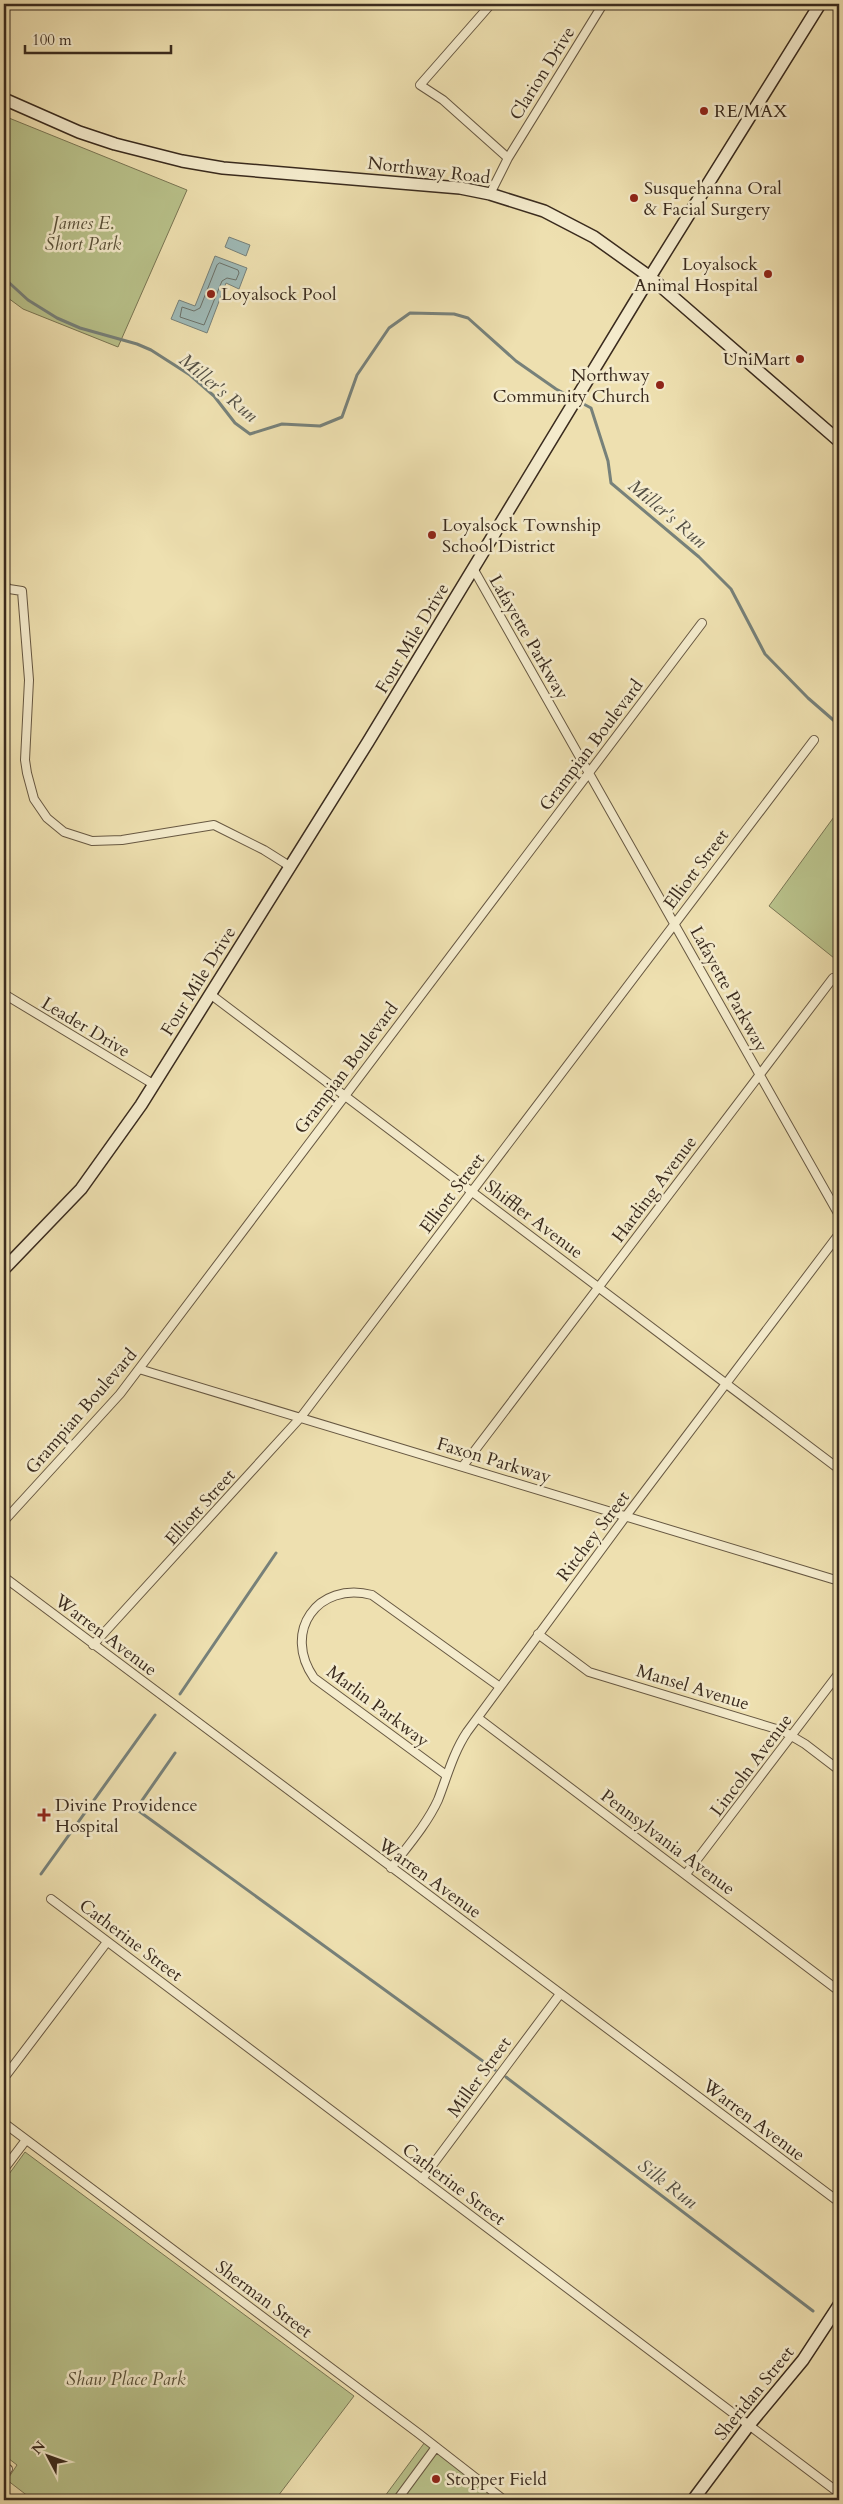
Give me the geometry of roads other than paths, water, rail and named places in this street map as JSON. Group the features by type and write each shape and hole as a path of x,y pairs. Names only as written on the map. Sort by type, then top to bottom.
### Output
{"street":[{"path":"490,4 420,85 442,100 508,158"},
{"name":"Clarion Drive","path":"490,194 508,158 603,4"},
{"name":"Four Mile Drive","path":"4,1269 81,1189 103,1161 153,1084 291,867 474,570 650,277 820,4"},
{"name":"Northway Road","path":"4,99 79,132 115,144 182,161 223,168 392,182 490,194 544,211 594,237 650,277 839,441"},
{"name":"Lafayette Parkway","path":"474,570 839,1215"},
{"path":"4,585 9,589 22,591 29,680 27,773 34,799 47,818 64,832 92,841 122,840 214,825 264,850 291,867"},
{"name":"Grampian Boulevard","path":"4,1521 105,1412 139,1369 702,623"},
{"name":"Elliott Street","path":"93,1645 301,1418 814,740"},
{"name":"Harding Avenue","path":"464,1466 833,978"},
{"name":"Leader Drive","path":"4,994 153,1084"},
{"name":"Shiffler Avenue","path":"210,994 600,1286 839,1469"},
{"name":"Ritchey Street","path":"391,1868 428,1816 462,1740 538,1634 839,1234"},
{"name":"Faxon Parkway","path":"139,1369 839,1581"},
{"name":"Warren Avenue","path":"4,1577 839,2202"},
{"name":"Marlin Parkway","path":"446,1776 314,1678 303,1660 301,1648 303,1627 309,1615 320,1603 334,1594 359,1591 372,1594 500,1687"},
{"name":"Mansel Avenue","path":"538,1634 589,1672 753,1721 792,1736 839,1770"},
{"name":"Lincoln Avenue","path":"686,1874 839,1673"},
{"name":"Pennsylvania Avenue","path":"478,1718 839,1991"},
{"name":"Catherine Street","path":"51,1899 839,2493"},
{"path":"4,2078 108,1942"},
{"name":"Miller Street","path":"422,2179 560,1994"},
{"name":"Sherman Street","path":"4,2123 504,2500"},
{"path":"4,2169 26,2140"},
{"name":"Sheridan Street","path":"693,2500 749,2425 803,2360 838,2308"},
{"path":"397,2500 436,2447"}],"water":[{"path":"229,237 250,245 246,256 225,247"},
{"name":"Loyalsock Pool","path":"215,256 247,268 239,289 226,283 207,333 171,319 179,300 195,306"}],"waterway":[{"name":"Miller's Run","path":"4,278 28,300 57,318 80,328 137,344 151,350 190,375 214,396 235,423 250,434 282,424 320,426 342,417 357,375 389,328 410,313 454,314 468,318 516,361 556,389 573,398"},
{"name":"Miller's Run","path":"578,401 591,408 608,461 611,483 699,557 731,589 765,654 808,698 839,725"},
{"path":"180,1694 276,1553"},
{"path":"41,1874 155,1715"},
{"path":"175,1753 136,1809 495,2070"},
{"name":"Silk Run","path":"506,2077 813,2311"}],"place":[{"name":"RE/MAX","path":"704,111"},
{"name":"Susquehanna Oral & Facial Surgery","path":"634,198"},
{"name":"Loyalsock Animal Hospital","path":"768,274"},
{"name":"Loyalsock Pool","path":"211,294"},
{"name":"UniMart","path":"800,359"},
{"name":"Northway Community Church","path":"660,385"},
{"name":"Loyalsock Township School District","path":"432,535"},
{"name":"Divine Providence Hospital","path":"44,1815"},
{"name":"Stopper Field","path":"436,2479"}],"park label":[{"name":"James E. Short Park","path":"83,233"},
{"name":"Shaw Place Park","path":"126,2379"}]}
